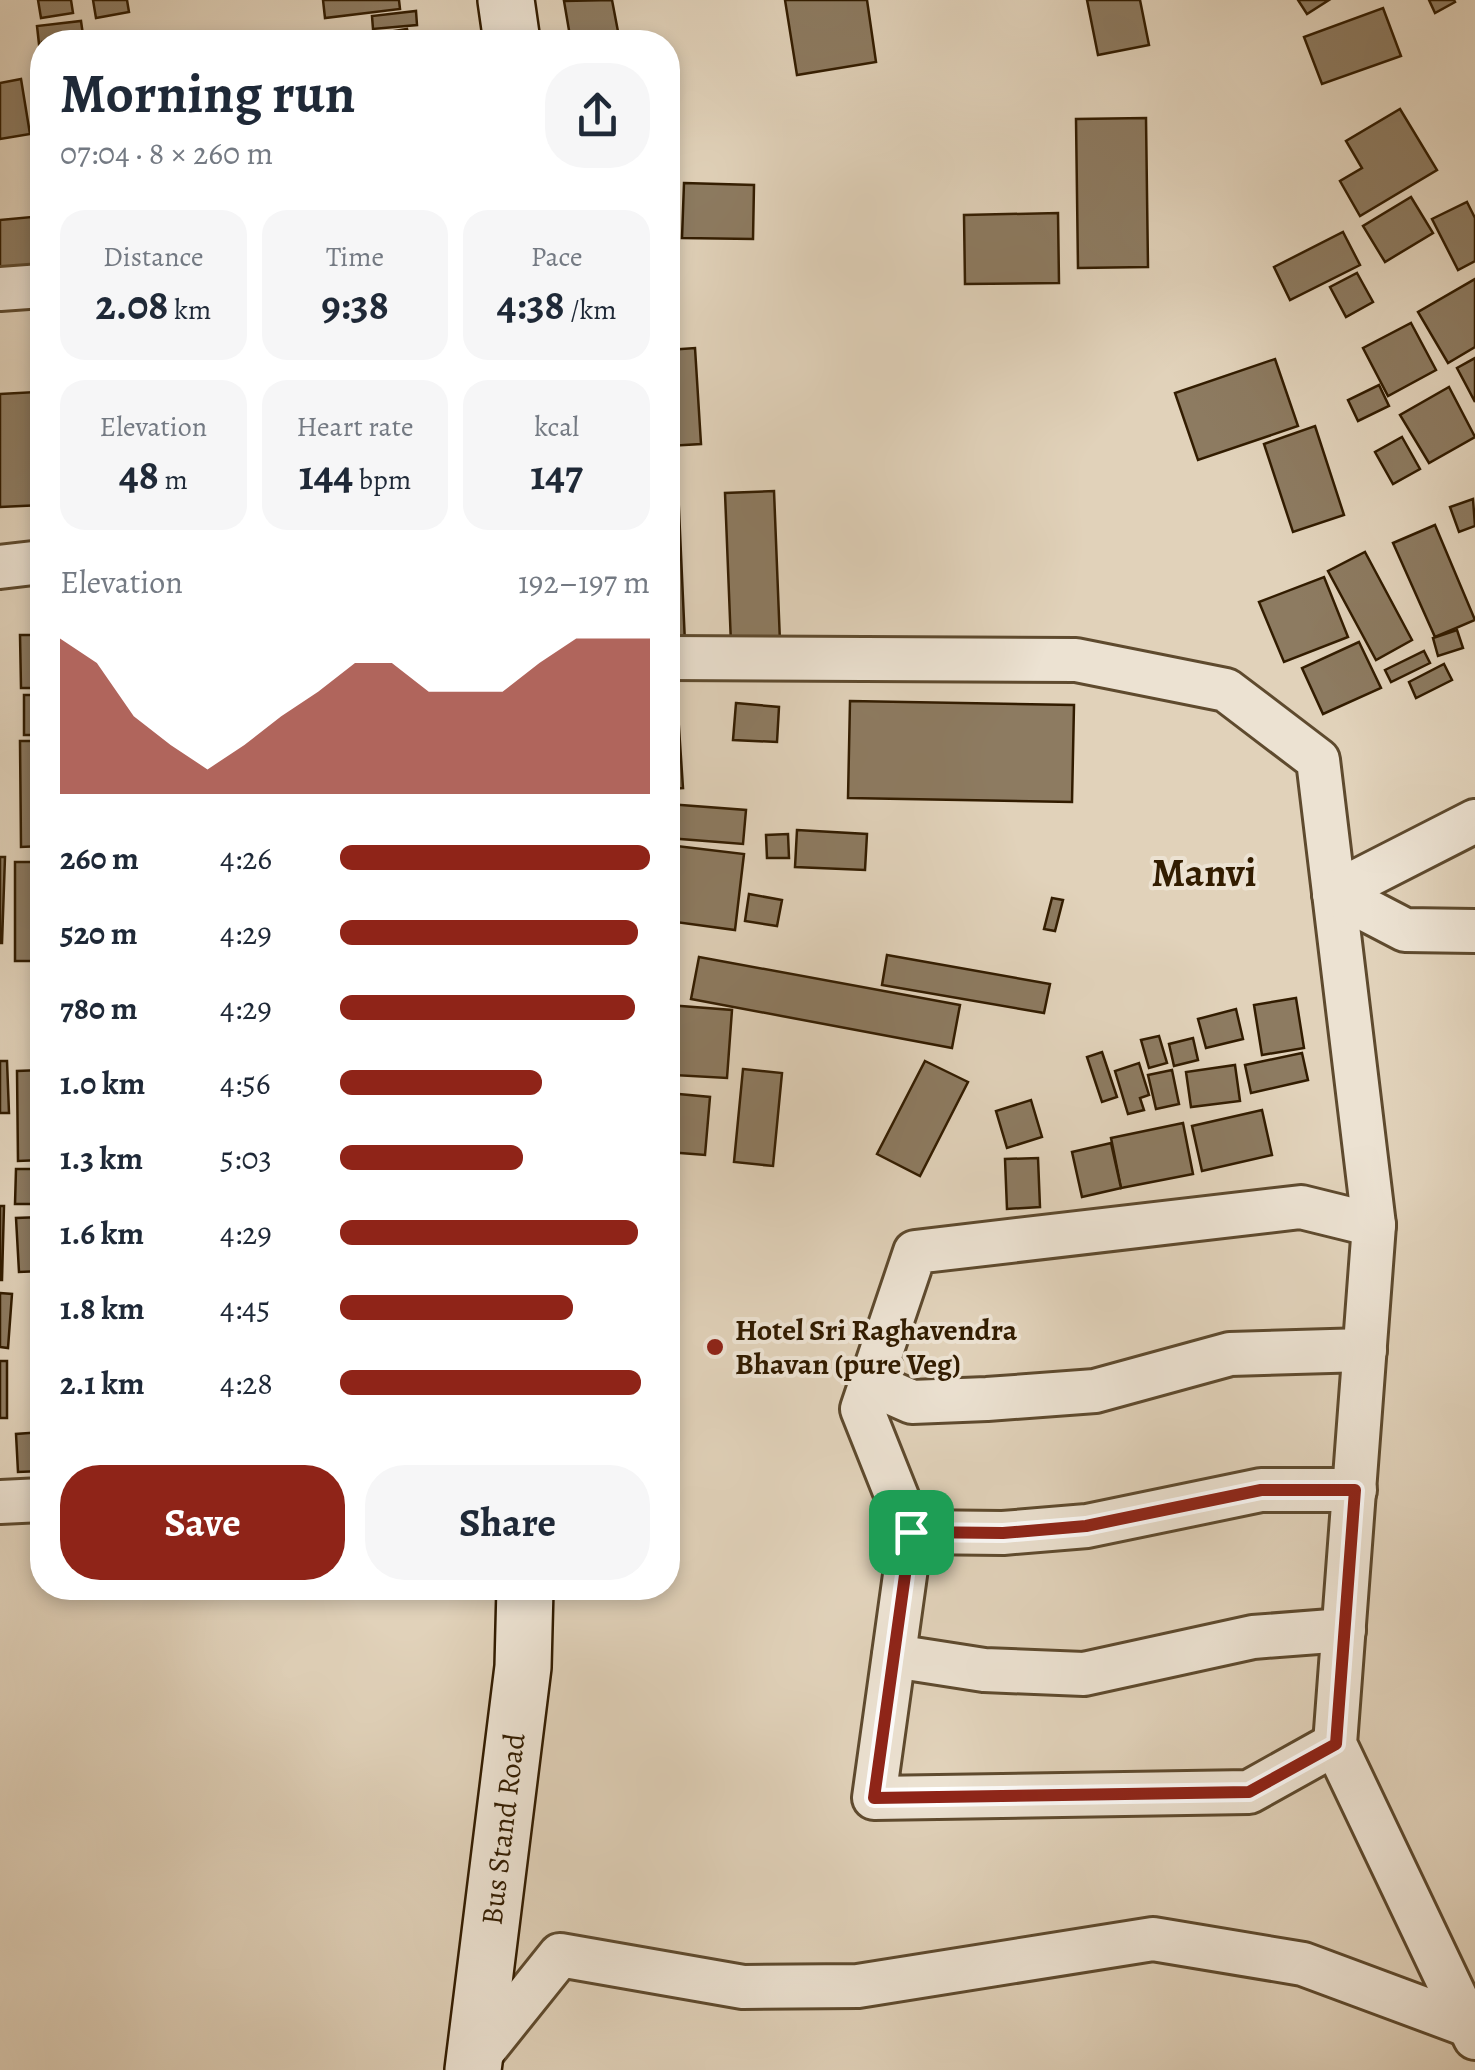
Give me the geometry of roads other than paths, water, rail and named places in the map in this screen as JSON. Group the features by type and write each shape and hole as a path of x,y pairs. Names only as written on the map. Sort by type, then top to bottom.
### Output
{"main road":[{"path":"506,0 510,30"},
{"name":"Bus Stand Road","path":"474,2066 523,1666 524,1600"}],"street":[{"path":"0,289 30,287"},
{"path":"0,568 30,564"},
{"path":"680,658 1076,660 1226,690 1318,760 1374,1225 1336,1744 1472,2032"},
{"path":"1334,893 1475,821"},
{"path":"1334,893 1405,930 1475,931"},
{"path":"1336,1744 1249,1792 874,1798 911,1532 862,1409 916,1252 1300,1207 1374,1225"},
{"path":"871,1384 912,1402 987,1399 1095,1391 1230,1354 1365,1350"},
{"path":"911,1532 1003,1533 1086,1526 1261,1490 1355,1490"},
{"path":"0,1502 30,1501"},
{"path":"894,1656 984,1670 1084,1674 1253,1637 1344,1630"},
{"path":"474,2066 560,1955 742,1987 858,1986 1153,1940 1303,1964 1472,2032"}],"place":[{"name":"Hotel Sri Raghavendra Bhavan (pure Veg)","path":"715,1347"}],"district":[{"name":"Manvi","path":"1204,872"}]}
